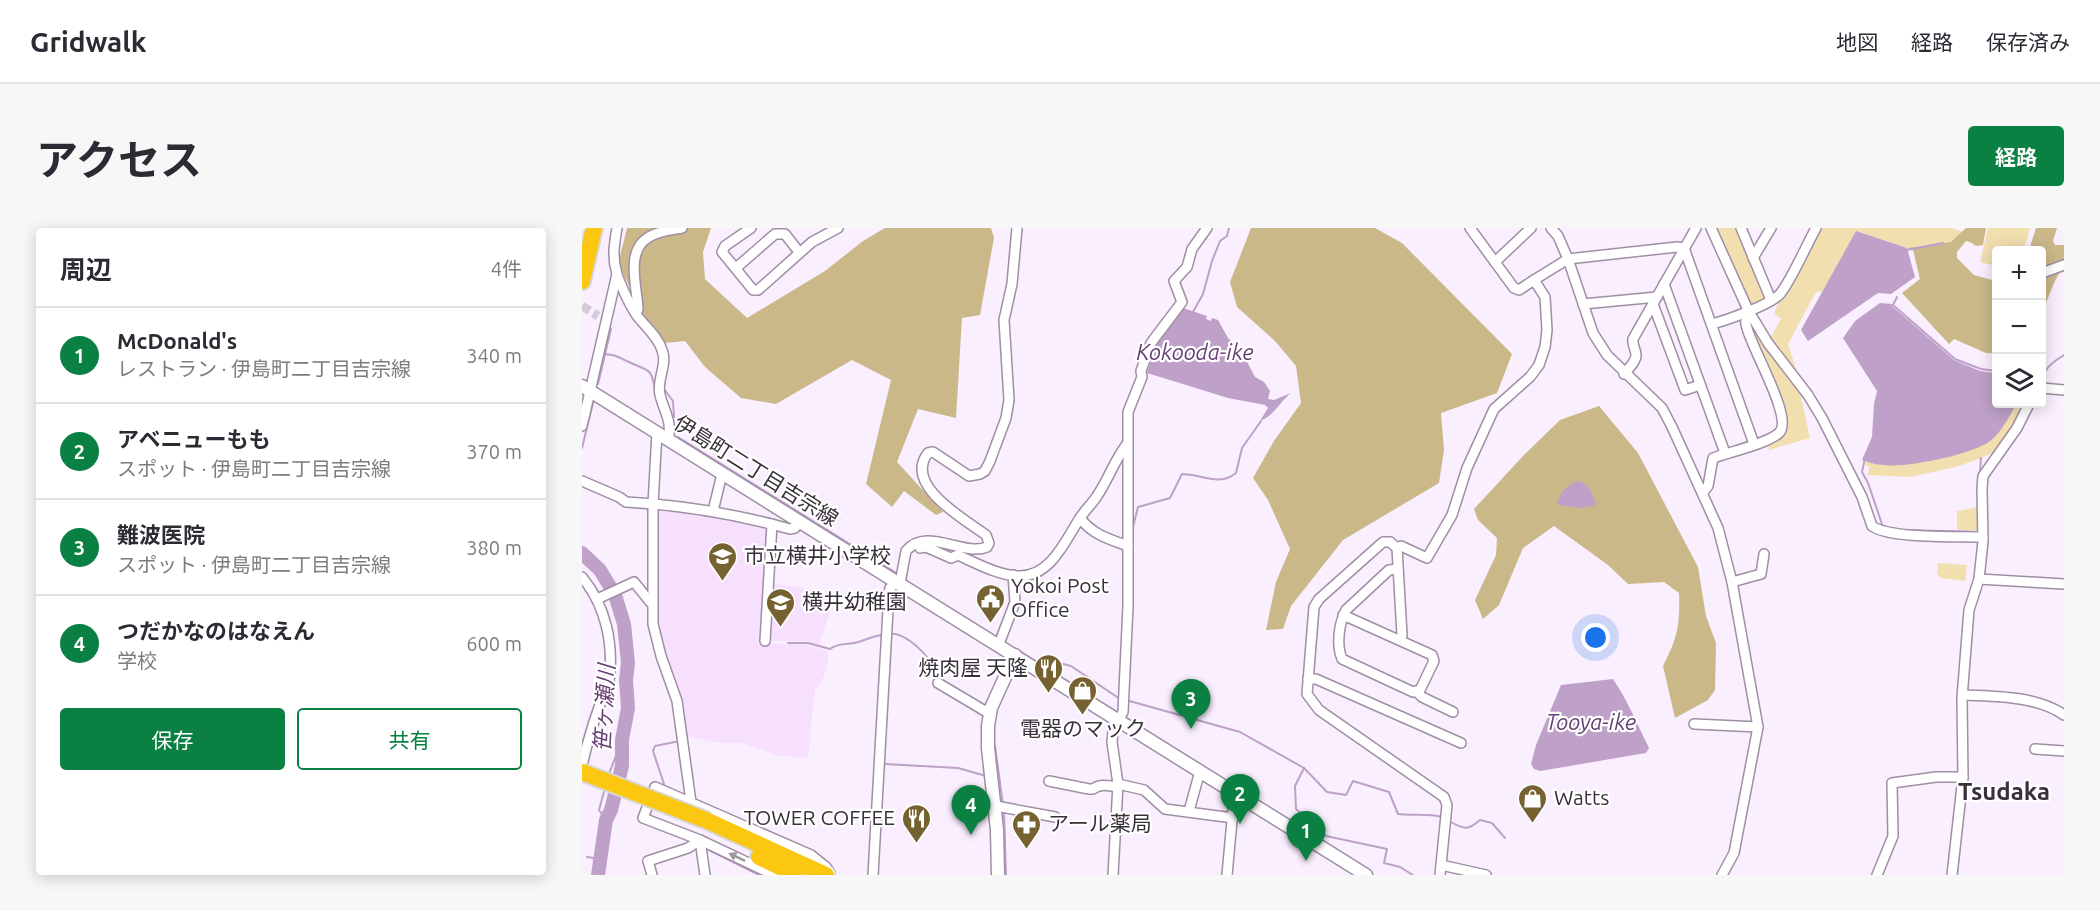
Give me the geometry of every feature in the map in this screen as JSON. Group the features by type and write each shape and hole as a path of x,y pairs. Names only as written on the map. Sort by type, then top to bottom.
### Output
{"highway":[{"path":"582,234 584,228"},
{"path":"582,281 594,228"},
{"path":"582,765 704,831 796,875"},
{"path":"582,783 704,831 786,856 826,875"}],"street":[{"path":"617,228 613,252 617,274 637,312 658,342 663,355 664,361 658,385 661,401 669,419 668,439"},
{"path":"637,312 634,261 639,246 649,236 682,228"},
{"path":"751,228 725,246 722,252 753,290 758,290 812,242 838,228"},
{"path":"873,875 889,592 890,588 902,578 906,551 917,543 928,542 984,549 989,543 986,535 940,501 922,478 921,465 928,453 933,452 962,473 975,476 985,471 990,461 1006,418 1009,400 1004,320 1012,284 1017,228"},
{"path":"910,547 915,549 926,547 951,558 958,555 985,567 1013,575 1021,576 1039,572 1046,566 1069,538 1080,518 1097,497 1127,444 1129,438 1128,412 1142,377 1151,343 1182,302 1174,280 1187,267 1192,249 1206,228"},
{"path":"1495,262 1531,228"},
{"path":"1551,228 1558,236 1568,259 1593,333 1607,355 1624,374 1648,392 1662,408 1718,528 1732,582 1758,726 1734,854 1722,875"},
{"path":"1624,374 1636,358 1633,339 1696,228"},
{"path":"1711,228 1748,310 1768,343 1808,395 1822,418 1862,497 1872,526 1886,533 1901,535 1983,534"},
{"path":"1741,228 1771,300"},
{"path":"1753,258 1771,228"},
{"path":"1712,324 1740,316 1771,300 1781,292 1816,228"},
{"path":"1473,229 1514,288 1519,290 1568,259 1684,248"},
{"path":"736,268 775,234 784,234 800,252"},
{"path":"1684,248 1754,444"},
{"path":"2046,272 2064,265"},
{"path":"582,426 586,389 603,318 617,274"},
{"path":"1397,548 1401,546 1427,558 1452,515 1467,468 1494,409 1530,377 1539,365 1545,347 1547,330 1545,297 1534,280"},
{"path":"1664,284 1725,453"},
{"path":"1584,304 1655,301"},
{"path":"1655,301 1685,390 1700,385"},
{"path":"1703,492 1708,486 1713,458 1778,434 1782,424 1776,397 1746,324 1748,310"},
{"path":"2046,388 2064,390"},
{"name":"伊島町二丁目吉宗線","path":"586,389 999,644 1351,870 1366,875"},
{"path":"1952,875 1963,777 1964,695 1969,610 1981,579 1983,476 2017,428 2028,408"},
{"path":"657,432 651,603 654,630 677,701 691,802"},
{"path":"1113,875 1119,784 1112,742 1113,731 1123,712 1128,606 1127,444"},
{"path":"713,511 722,474"},
{"path":"582,482 626,502 713,511 790,529 795,528 800,521"},
{"path":"1080,518 1088,528 1098,534 1128,546"},
{"path":"765,641 772,524"},
{"path":"1400,640 1402,635 1397,548 1390,542 1383,542 1319,599 1314,607 1306,694 1319,710 1444,798 1447,805 1441,870 1486,875"},
{"path":"1732,582 1761,574 1764,554"},
{"path":"1343,615 1432,655 1434,661 1420,690 1413,692 1342,659 1339,651 1343,615 1346,610 1389,570 1398,569"},
{"path":"999,644 1015,602 1013,575"},
{"path":"582,577 599,598 608,630 609,684 602,697 582,765"},
{"path":"1981,579 2064,584"},
{"path":"599,598 634,582 651,603"},
{"path":"998,875 1001,807 988,748 990,714 1002,681 1015,655"},
{"path":"1308,679 1316,680 1461,743"},
{"path":"938,683 990,714"},
{"path":"1416,691 1422,697 1453,712"},
{"path":"1964,695 1993,695 2031,702 2064,715"},
{"path":"1694,724 1758,726"},
{"path":"2035,749 2064,751"},
{"path":"1189,811 1200,771"},
{"path":"1877,875 1893,836 1892,783 1936,777 1963,777"},
{"path":"1049,781 1089,789 1101,785 1119,784 1144,790 1165,809 1233,818"},
{"path":"774,875 704,831 643,818 655,787 811,855 826,867 831,875"},
{"path":"1227,875 1237,795"},
{"path":"1001,807 1056,817"},
{"path":"652,875 648,861 688,848 704,831"},
{"path":"704,831 705,875"},
{"path":"786,856 811,855"}],"shaded area":[{"path":"627,228 711,228 703,252 705,279 747,318 825,271 863,241 885,228 991,228 994,238 980,315 962,318 956,418 918,409 897,462 943,512 936,515 904,491 892,507 866,484 891,380 852,360 776,404 741,398 705,367 685,341 665,343 644,315 618,264"},
{"path":"1251,228 1375,228 1402,243 1512,354 1497,393 1441,413 1444,450 1439,483 1343,540 1291,606 1283,629 1266,630 1276,582 1290,549 1268,500 1253,478 1274,441 1301,403 1296,366 1275,341 1237,307 1230,282"},
{"path":"1714,228 1739,228 1767,296 1765,299 1751,306"},
{"path":"1820,228 1952,228 1963,232 1951,242 1907,248 1856,231 1823,291 1816,292 1788,344 1797,372 1793,374 1769,340 1781,319 1774,314 1779,301"},
{"path":"1966,228 1986,228 1983,245 1976,246 1966,241 1957,252 1957,258 1974,275 1992,280 1992,353 1986,353 1954,339 1949,344 1902,293 1920,279 1913,250 1907,248 1951,242"},
{"path":"1988,228 2030,228 2025,246 1992,246 1992,265 1980,262"},
{"path":"2036,228 2057,228 2053,241 2055,245 2064,245 2064,267 2046,302 2046,246 2030,246"},
{"path":"1753,329 1800,393 1810,438 1769,450 1767,440 1781,435 1778,397"},
{"path":"1599,406 1638,453 1698,567 1706,616 1716,643 1715,690 1708,700 1675,718 1663,666 1677,631 1679,593 1664,582 1628,584 1608,565 1554,526 1523,548 1499,605 1483,619 1475,600 1496,555 1497,538 1478,520 1474,509 1560,420"},
{"path":"2013,408 2024,408 2015,427 1999,450 1981,458 1956,467 1910,477 1867,475 1870,467 1865,465 1867,460 1881,465 1996,435"},
{"path":"1978,505 1979,530 1957,530 1957,511"},
{"path":"655,506 769,525 761,643 806,645 827,651 825,674 818,688 815,689 808,758 781,756 742,743 719,743 687,736 681,697 673,683 656,629"},
{"path":"1938,563 1967,565 1965,581 1940,578 1937,573"},
{"path":"772,583 819,591 832,597 834,600 819,645 808,641 769,641"}],"water":[{"path":"1856,231 1907,248 1915,277 1891,294 1878,293 1808,341 1801,330"},
{"path":"1880,303 1892,304 1954,360 1980,371 1992,372 1992,408 2014,408 2001,430 1993,439 1980,447 1953,456 1907,465 1875,464 1862,460 1872,437 1877,391 1843,338 1855,321"},
{"name":"Kokooda-ike","path":"1183,308 1207,316 1206,319 1211,321 1212,318 1218,320 1228,338 1242,352 1240,354 1245,358 1255,377 1264,382 1270,391 1268,399 1274,400 1291,393 1269,416 1260,421 1268,408 1265,405 1228,398 1147,373 1156,345"},
{"path":"1577,481 1590,489 1596,503 1594,506 1581,508 1557,503 1564,490"},
{"name":"Tooya-ike","path":"1613,679 1649,748 1646,753 1540,771 1534,769 1531,764 1536,745 1561,685"}],"waterway":[{"path":"1193,312 1203,294 1220,241 1227,236 1229,228"},
{"path":"1907,250 1943,243"},
{"path":"1897,297 1893,305 1955,359 1981,369 1992,370"},
{"path":"598,384 611,329 609,327"},
{"path":"604,354 618,357 648,371 655,389"},
{"path":"2046,371 2064,355"},
{"path":"664,389 673,401 674,417"},
{"path":"582,448 593,403"},
{"path":"1132,531 1138,507 1170,498 1182,474 1223,479 1236,473 1242,448 1261,421"},
{"path":"678,437 898,574"},
{"path":"1865,458 1862,472 1883,527 1885,527"},
{"path":"1980,473 1981,458"},
{"path":"1902,530 1980,532"},
{"name":"笹ヶ瀬川","path":"582,553 600,570 615,595 624,624 628,663 626,680 628,708 622,740 622,766 611,810 606,820 598,875"},
{"path":"889,634 900,635 917,647 930,661 937,681"},
{"path":"788,643 808,643 830,649 882,635"},
{"path":"1044,659 1071,666 1120,699"},
{"path":"1126,700 1240,732 1304,768 1327,792 1346,795 1353,781 1389,792 1398,814 1442,817"},
{"path":"1966,702 1967,747"},
{"path":"609,774 622,740"},
{"path":"664,784 653,751 655,746 680,741"},
{"path":"995,746 1003,805"},
{"path":"885,764 958,768 986,776"},
{"path":"1304,768 1295,786 1296,809 1326,836 1387,849 1384,863 1400,867 1413,875"},
{"path":"605,788 599,810 606,820"},
{"path":"1004,811 1006,875"},
{"path":"1449,821 1465,828 1480,820 1492,823 1505,838"},
{"path":"1957,875 1962,825"},
{"path":"709,850 759,875"},
{"path":"587,857 601,859"}],"tunnel":[{"path":"582,306 598,316"}],"place":[{"name":"市立横井小学校","path":"723,582"},
{"name":"Yokoi Post Office","path":"990,624"},
{"name":"横井幼稚園","path":"781,628"},
{"name":"焼肉屋 天隆","path":"1049,694"},
{"name":"電器のマック","path":"1083,716"},
{"name":"難波医院","path":"1191,729"},
{"name":"アベニューもも","path":"1240,824"},
{"name":"Watts","path":"1533,824"},
{"name":"つだかなのはなえん","path":"971,835"},
{"name":"TOWER COFFEE","path":"916,844"},
{"name":"アール薬局","path":"1027,850"},
{"name":"McDonald's","path":"1306,861"}],"district":[{"name":"Tsudaka","path":"2004,792"}]}
